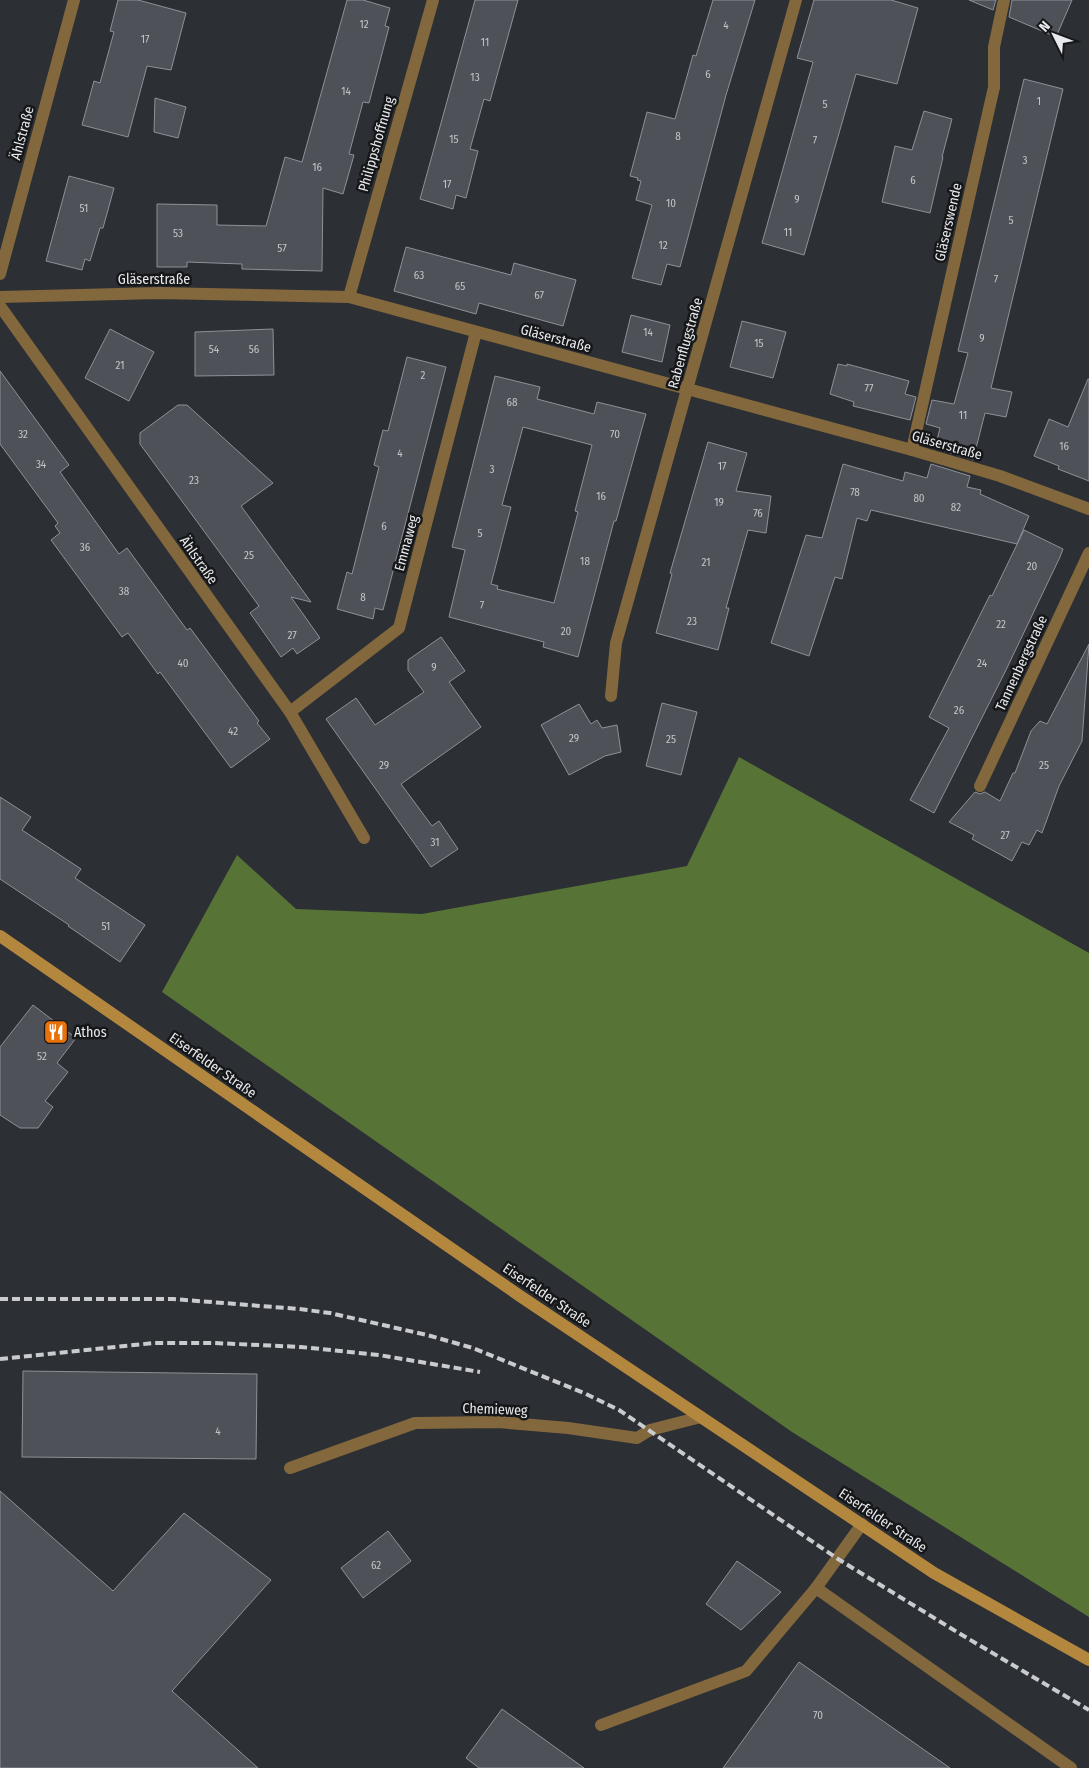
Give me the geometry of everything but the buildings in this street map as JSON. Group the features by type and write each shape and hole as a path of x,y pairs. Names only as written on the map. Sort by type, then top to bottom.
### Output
{"main road":[{"name":"Eiserfelder Straße","path":"0,936 520,1296 934,1572 1089,1660"}],"street":[{"name":"Ählstraße","path":"0,274 74,0"},
{"name":"Philippshoffnung","path":"349,296 432,0"},
{"name":"Rabenflugstraße","path":"611,696 616,643 796,0"},
{"name":"Gläserswende","path":"912,450 994,87 994,47 1004,0"},
{"name":"Gläserstraße","path":"0,297 159,293 349,296 912,450 1000,476 1089,509"},
{"name":"Ählstraße","path":"0,306 290,712 364,838"},
{"name":"Emmaweg","path":"290,712 399,628 476,332"},
{"name":"Tannenbergstraße","path":"980,786 1089,553"},
{"name":"Chemieweg","path":"290,1468 415,1424 498,1422 568,1428 637,1438 650,1430 701,1417"},
{"path":"601,1725 746,1672 816,1588 862,1524"},
{"path":"816,1588 1071,1768"}],"green space":[{"path":"739,757 1089,953 1089,1617 792,1432 162,992 237,855 296,909 422,914 687,866"}],"railway":[{"path":"0,1299 173,1299 299,1309 330,1313 427,1335 473,1348 584,1393 619,1410 838,1559 1089,1710"},
{"path":"0,1359 154,1343 215,1343 301,1347 379,1355 480,1372"}],"place":[{"name":"Athos","path":"56,1032"}]}
